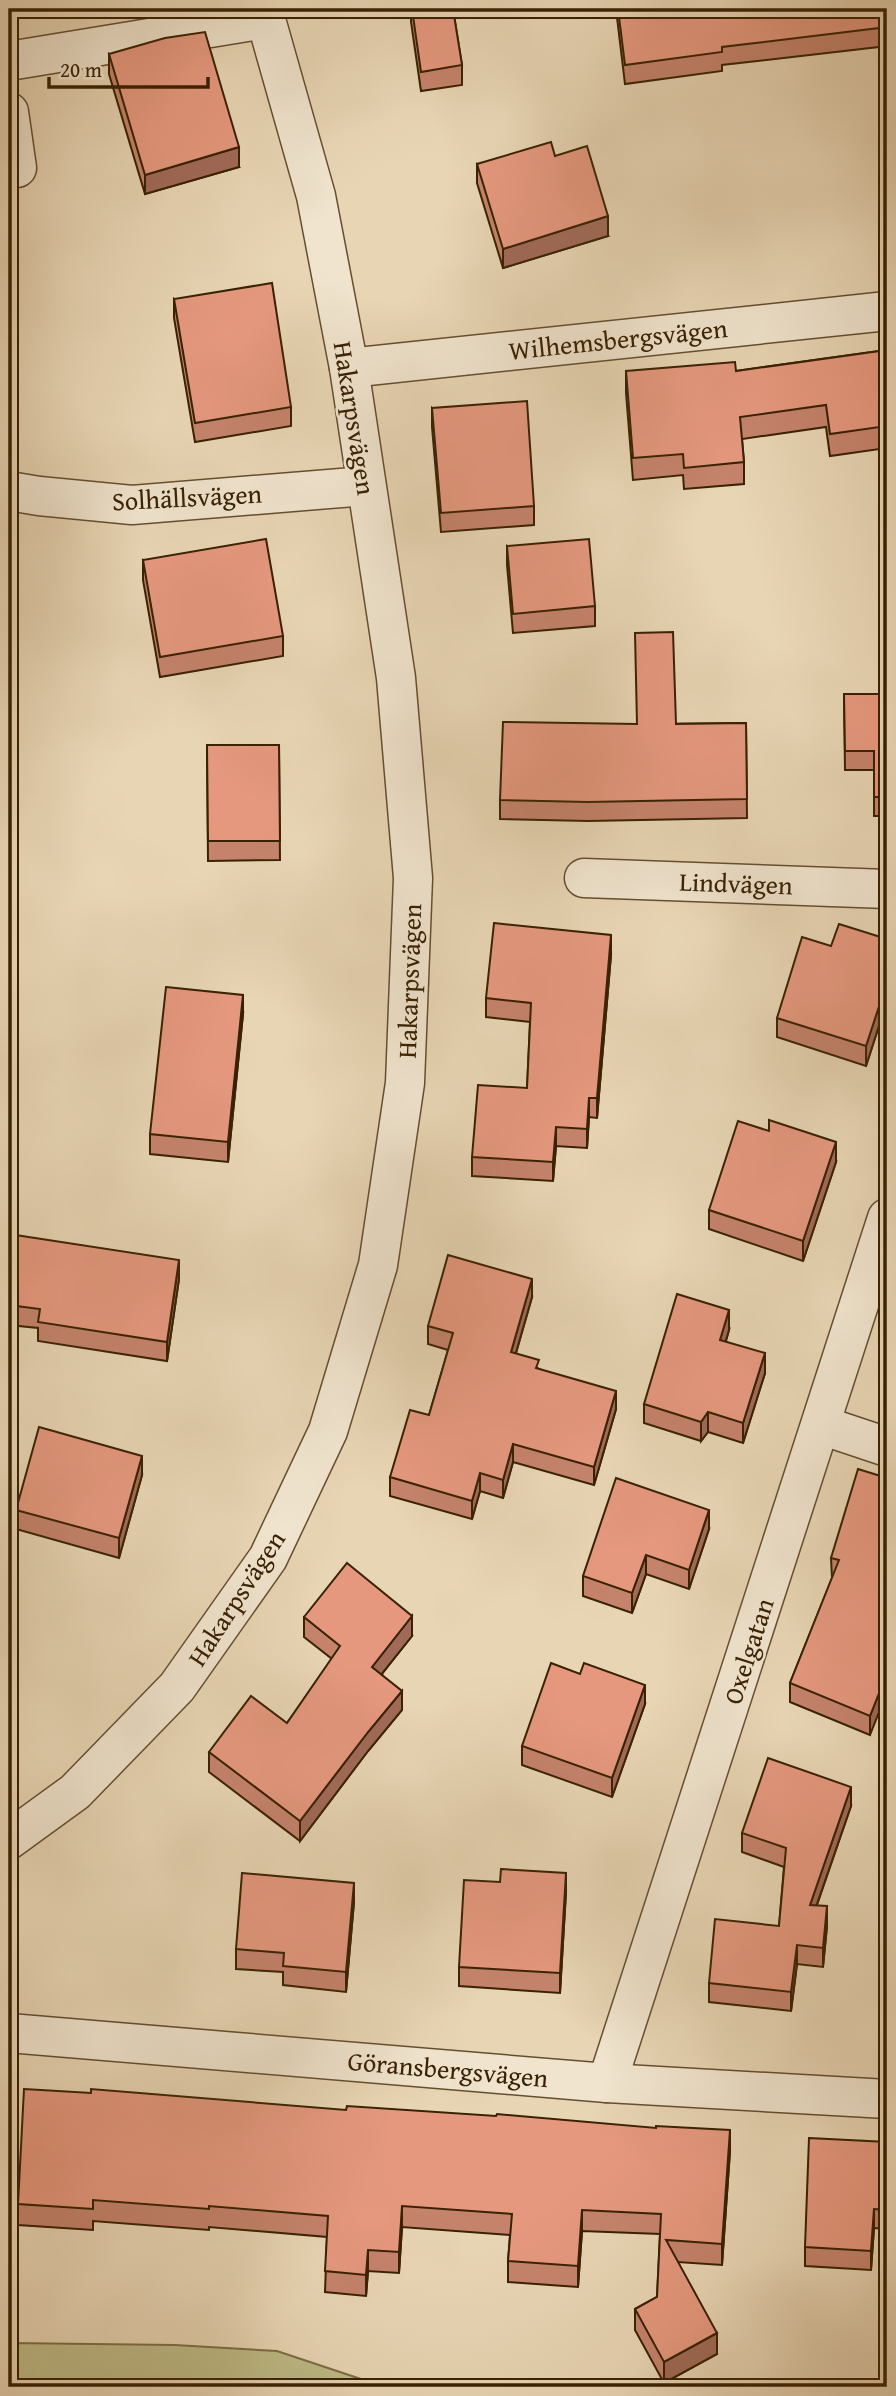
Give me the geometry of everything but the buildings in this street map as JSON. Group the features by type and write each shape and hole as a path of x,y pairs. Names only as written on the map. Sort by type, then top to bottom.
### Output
{"street":[{"path":"9,61 264,14"},
{"name":"Hakarpsvägen","path":"9,1840 75,1792 177,1687 268,1558 328,1431 377,1265 405,1083 413,878 396,678 349,368 316,197 264,14"},
{"path":"9,112 17,168"},
{"name":"Wilhemsbergsvägen","path":"349,368 887,311"},
{"name":"Solhällsvägen","path":"9,491 132,505 366,486"},
{"name":"Lindvägen","path":"584,878 887,889"},
{"name":"Oxelgatan","path":"607,2083 887,1218"},
{"path":"821,1425 887,1447"},
{"name":"Göransbergsvägen","path":"9,2033 607,2083 887,2099"}],"shaded area":[{"path":"9,2343 175,2345 277,2351 385,2387 9,2387"}]}
